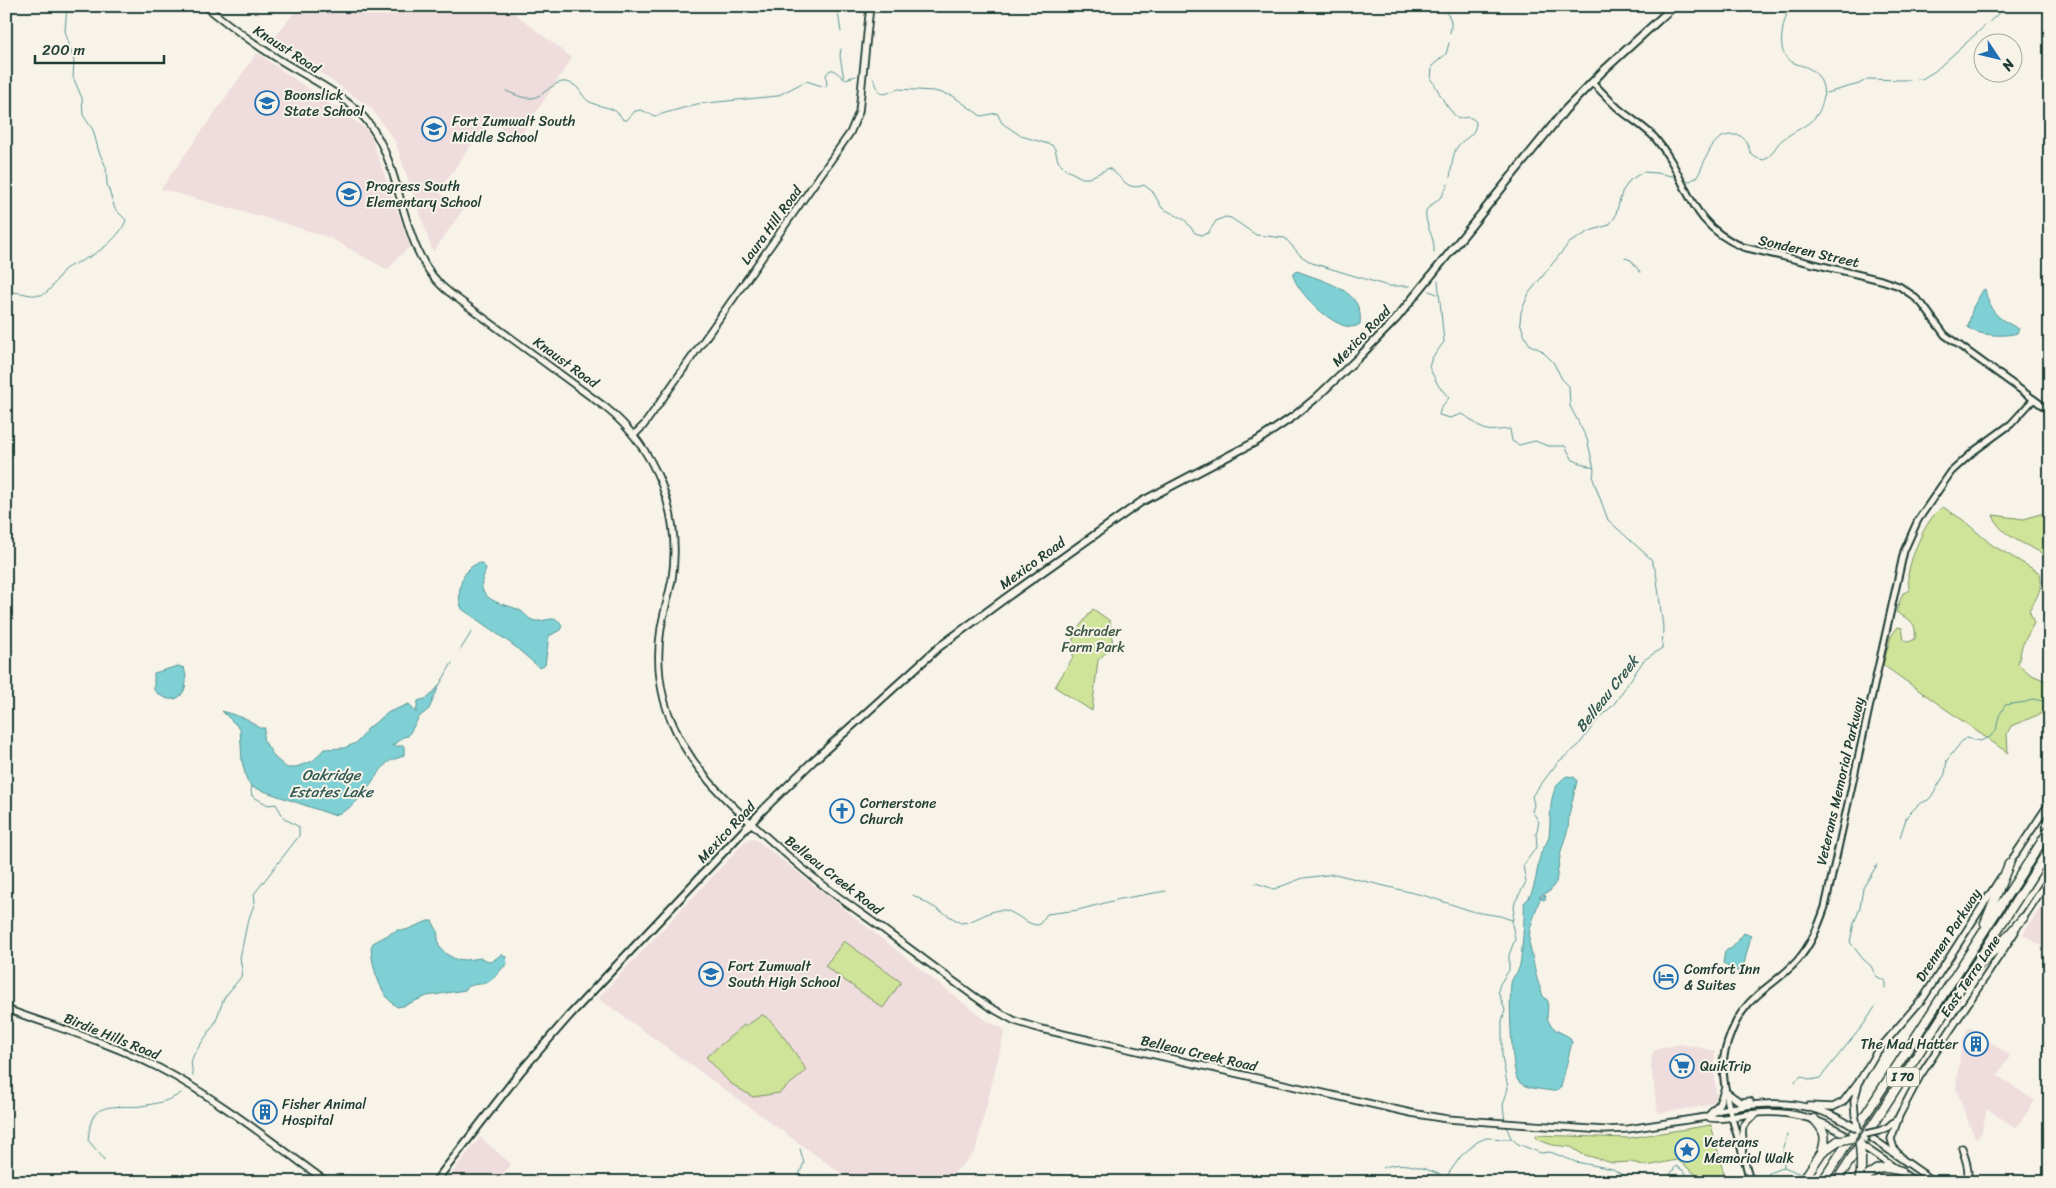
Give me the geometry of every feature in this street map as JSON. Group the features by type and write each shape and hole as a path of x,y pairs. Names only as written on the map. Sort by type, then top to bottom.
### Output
{"highway":[{"name":"I 70","path":"1823,1181 2050,829"},
{"name":"I 70","path":"1836,1182 2050,848"},
{"path":"1976,944 2009,864"},
{"path":"1970,973 2001,944 2023,918"},
{"path":"1802,1182 1822,1152 1826,1140 1825,1132 1814,1119"},
{"path":"1822,1152 1838,1142 1859,1136 1861,1158 1860,1182"},
{"path":"1860,1182 1871,1172 1879,1168 1901,1171"}],"main road":[{"name":"Knaust Road","path":"205,6 259,47 361,113 374,130 384,148 418,250 434,279 450,293 605,407 634,435 648,454 667,500 673,533 674,564 662,624 659,653 662,685 667,707 680,741 697,768 720,794 751,823"},
{"name":"Laura Hill Road","path":"634,435 644,425 850,133 856,122 860,102 870,6"},
{"name":"Mexico Road","path":"435,1182 546,1041 751,823 813,761 906,676 955,635 1128,511 1164,489 1257,441 1294,416 1316,398 1396,318 1552,124 1592,82 1674,6"},
{"name":"Drennen Parkway","path":"1862,1077 1876,1052 1924,997 2050,802"},
{"name":"Belleau Creek Road","path":"751,823 828,889 972,995 997,1012 1021,1023 1170,1060 1411,1114 1447,1119 1616,1130 1706,1117 1714,1119 1781,1112 1814,1119 1843,1133 1859,1136"},
{"name":"East Terra Lane","path":"1900,1157 1894,1149 1891,1139 1899,1116 1920,1076 2050,877"},
{"name":"Birdie Hills Road","path":"6,1009 116,1048 161,1069 196,1090 327,1182"},
{"path":"1712,1111 1761,1103 1783,1102 1833,1107 1840,1104 1862,1077"},
{"path":"1859,1136 1854,1101 1862,1077"},
{"path":"1706,1117 1719,1104 1726,1090 1740,1102 1755,1101 1761,1103"},
{"path":"1809,1106 1849,1124 1867,1149 1916,1182"},
{"path":"1742,1152 1744,1143 1742,1127 1745,1121 1757,1113"},
{"path":"1859,1136 1888,1127 1899,1116"},
{"path":"1859,1136 1874,1139 1935,1182"},
{"path":"1962,1148 1969,1175 1966,1182"}],"street":[{"name":"Sonderen Street","path":"1592,82 1619,109 1654,137 1667,155 1691,203 1716,232 1736,244 1899,286 1922,304 1945,335 2050,411"},
{"name":"Veterans Memorial Parkway","path":"1750,1182 1729,1108 1723,1059 1737,1019 1750,1000 1798,960 1811,941 1822,916 1902,559 1908,541 1928,504 1952,472 1974,451 2011,424 2033,400"}],"shaded area":[{"name":"Fort Zumwalt South Middle School","path":"299,6 505,6 572,58 518,139 489,120 438,192 463,210 433,252 395,141 371,108 273,40"},
{"path":"257,53 365,128 371,137 410,247 398,257 388,270 330,238 284,223 161,189"},
{"path":"755,839 984,1019 1005,1030 975,1152 945,1182 853,1182 598,998 747,840"},
{"path":"2050,893 2050,951 2023,934"},
{"path":"1969,1027 2010,1056 1997,1075 2035,1101 2016,1128 1987,1109 1981,1134 1976,1138 1969,1124 1956,1088 1962,1041"},
{"path":"1681,1044 1715,1051 1716,1096 1712,1103 1704,1106 1658,1113 1651,1067 1652,1055 1654,1051 1661,1048"},
{"path":"480,1137 511,1164 497,1182 445,1182"}],"green space":[{"path":"1943,507 1963,520 1992,545 2040,573 2040,588 2029,610 2034,623 2022,646 2018,664 2030,674 2050,683 2050,710 2011,726 2007,734 2008,753 1883,665 1891,636 1898,627 1902,628 1904,640 1909,642 1915,639 1915,628 1911,622 1896,612 1903,593 1909,591 1908,575 1920,538 1931,519"},
{"path":"2050,511 2050,558 2002,530 1993,515 2024,519"},
{"name":"Schrader Farm Park","path":"1093,609 1110,621 1113,646 1098,660 1092,711 1055,687 1073,657 1073,635"},
{"path":"844,941 901,982 883,1008 825,966"},
{"path":"762,1015 772,1022 805,1068 805,1072 779,1093 753,1097 730,1083 706,1057 744,1025 746,1026"},
{"path":"1711,1125 1726,1182 1706,1182 1705,1179 1676,1160 1647,1166 1631,1162 1612,1163 1582,1154 1571,1147 1552,1145 1536,1137 1536,1135 1629,1138"}],"water":[{"path":"1297,271 1329,283 1349,294 1356,302 1360,312 1360,324 1352,327 1342,325 1321,312 1296,283 1293,275"},
{"path":"1985,289 1992,310 2000,318 2019,329 2017,333 1991,335 1977,332 1968,327 1973,307"},
{"path":"481,563 486,568 482,588 486,596 495,602 521,611 535,621 552,619 560,622 562,626 560,630 549,636 545,665 540,668 513,645 462,609 459,596 462,581 469,569"},
{"path":"178,666 184,668 186,684 180,696 175,699 169,699 154,690 154,673"},
{"name":"Oakridge Estates Lake","path":"439,686 429,709 419,717 408,736 403,737 392,746 404,746 404,755 387,763 363,794 350,807 333,815 252,787 247,781 242,761 240,729 222,711 247,719 259,728 265,728 263,739 275,758 287,768 293,768 313,761 324,749 344,748 356,743 367,729 389,712 409,704 416,713 418,701 428,698"},
{"path":"1567,776 1574,777 1577,781 1556,882 1550,891 1540,896 1540,898 1545,895 1546,898 1539,901 1530,929 1529,942 1537,979 1543,996 1548,1001 1547,1018 1556,1030 1569,1037 1572,1042 1561,1087 1557,1091 1552,1091 1526,1086 1519,1082 1516,1076 1511,1036 1510,992 1511,982 1520,964 1524,903 1531,893 1539,859 1548,838 1553,795 1560,781"},
{"path":"432,921 437,930 439,946 446,954 455,959 481,958 491,962 502,954 506,957 507,964 488,982 470,986 465,990 427,996 397,1007 386,995 378,980 371,947 373,943 397,930 406,930"},
{"path":"1744,933 1751,936 1744,964 1738,971 1732,970 1723,963 1725,951 1732,948"}],"waterway":[{"path":"6,293 45,294 66,268 91,256 109,243 120,232 126,220 115,209 107,184 106,167 99,152 93,130 83,115 82,98 73,77 74,61 65,31 67,6"},
{"path":"837,6 841,32"},
{"path":"1440,6 1450,18 1450,33"},
{"name":"Belleau Creek","path":"1683,179 1690,181 1697,177 1710,150 1719,139 1725,136 1740,136 1747,143 1752,154 1764,160 1782,140 1809,123 1820,110 1823,98 1820,79 1810,69 1789,60 1782,49 1783,26 1790,6"},
{"path":"1826,93 1859,84 1868,79 1922,79 1935,71 1998,14"},
{"path":"1449,43 1446,54 1432,66 1431,80 1445,104 1458,119 1468,117 1476,122 1476,127 1472,133 1456,149 1450,177"},
{"path":"841,49 840,56 844,79"},
{"path":"506,91 522,97 532,98 557,83 568,82 574,85 588,101 612,110 620,115 623,120 627,120 635,111 641,110 655,116 697,104 777,96 806,81 825,87 827,84 826,75 830,70 834,70 844,79"},
{"path":"845,79 856,76"},
{"path":"873,78 880,93 885,94 898,89 934,91 953,96 981,116 997,113 1002,123 1021,136 1052,145 1058,161 1067,170 1082,178 1089,178 1109,168 1133,187 1144,185 1153,192 1162,208 1185,220 1195,233 1202,235 1208,233 1216,221 1225,217 1231,218 1256,235 1285,238 1301,256 1312,263 1388,286 1410,286"},
{"name":"Belleau Creek","path":"1505,1122 1503,1105 1508,1088 1502,1057 1502,1021 1505,1010 1498,991 1509,970 1509,955 1515,939 1512,924 1515,902 1526,882 1523,866 1537,846 1536,834 1539,822 1532,811 1534,805 1532,796 1558,762 1578,746 1595,723 1614,704 1644,660 1662,648 1663,627 1656,572 1651,559 1608,520 1593,479 1594,469 1587,439 1570,406 1569,386 1562,379 1553,362 1541,350 1530,345 1520,322 1521,312 1529,293 1569,243 1590,231 1609,225 1615,217 1622,192 1630,180 1643,172 1677,177"},
{"path":"1434,253 1426,210 1442,196 1448,184"},
{"path":"1625,258 1631,260 1640,272"},
{"path":"1438,281 1444,342 1432,358 1429,367 1438,385 1449,398 1441,407 1439,415 1450,418 1462,414 1488,430 1510,429 1512,441 1519,445 1535,441 1548,446 1565,446 1573,460 1593,468"},
{"path":"1429,291 1437,294"},
{"path":"461,649 472,631"},
{"path":"439,686 452,663"},
{"path":"1900,837 1907,816 1919,804 1931,797 1945,774 1947,760 1962,741 1967,738 1980,741 1990,737 1996,730 1999,716 2005,705 2033,699 2042,701 2050,699"},
{"path":"193,1076 191,1062 194,1054 215,1023 224,998 241,977 240,958 247,924 255,902 254,894 299,836 299,827 284,818 276,804 268,805 252,796 252,787"},
{"path":"1877,865 1863,888 1860,908 1854,923 1850,942 1871,966 1876,976 1885,981 1885,988"},
{"path":"1256,883 1274,889 1303,878 1335,874 1426,896 1475,912 1512,920"},
{"path":"913,895 961,923 971,921 994,911 1004,910 1015,914 1029,923 1039,925 1047,914 1078,910 1120,899 1166,891"},
{"path":"1795,1083 1802,1076 1810,1080 1820,1078 1864,1024 1875,1007"},
{"path":"104,1161 88,1140 91,1123 95,1114 105,1108 157,1103 181,1093"},
{"name":"Belleau Creek","path":"1506,1126 1511,1138 1518,1144 1541,1153 1550,1152 1576,1162 1613,1169 1633,1182"},
{"path":"1784,1167 1783,1151 1787,1135"},
{"path":"1383,1168 1398,1164 1414,1166 1446,1177 1461,1156 1477,1142 1486,1138 1511,1139"},
{"path":"796,1182 804,1163 800,1149"},
{"name":"Belleau Creek","path":"1665,1182 1676,1166 1684,1171 1691,1182"},
{"name":"Belleau Creek","path":"1761,1182 1769,1173 1784,1167 1803,1175"},
{"name":"Belleau Creek","path":"1809,1179 1813,1182"}],"place":[{"name":"Boonslick State School","path":"267,103"},
{"name":"Fort Zumwalt South Middle School","path":"434,129"},
{"name":"Progress South Elementary School","path":"349,194"},
{"name":"Cornerstone Church","path":"842,811"},
{"name":"Fort Zumwalt South High School","path":"711,974"},
{"name":"Comfort Inn & Suites","path":"1666,977"},
{"name":"The Mad Hatter","path":"1976,1044"},
{"name":"QuikTrip","path":"1682,1066"},
{"name":"Fisher Animal Hospital","path":"265,1112"},
{"name":"Veterans Memorial Walk","path":"1687,1150"}]}
